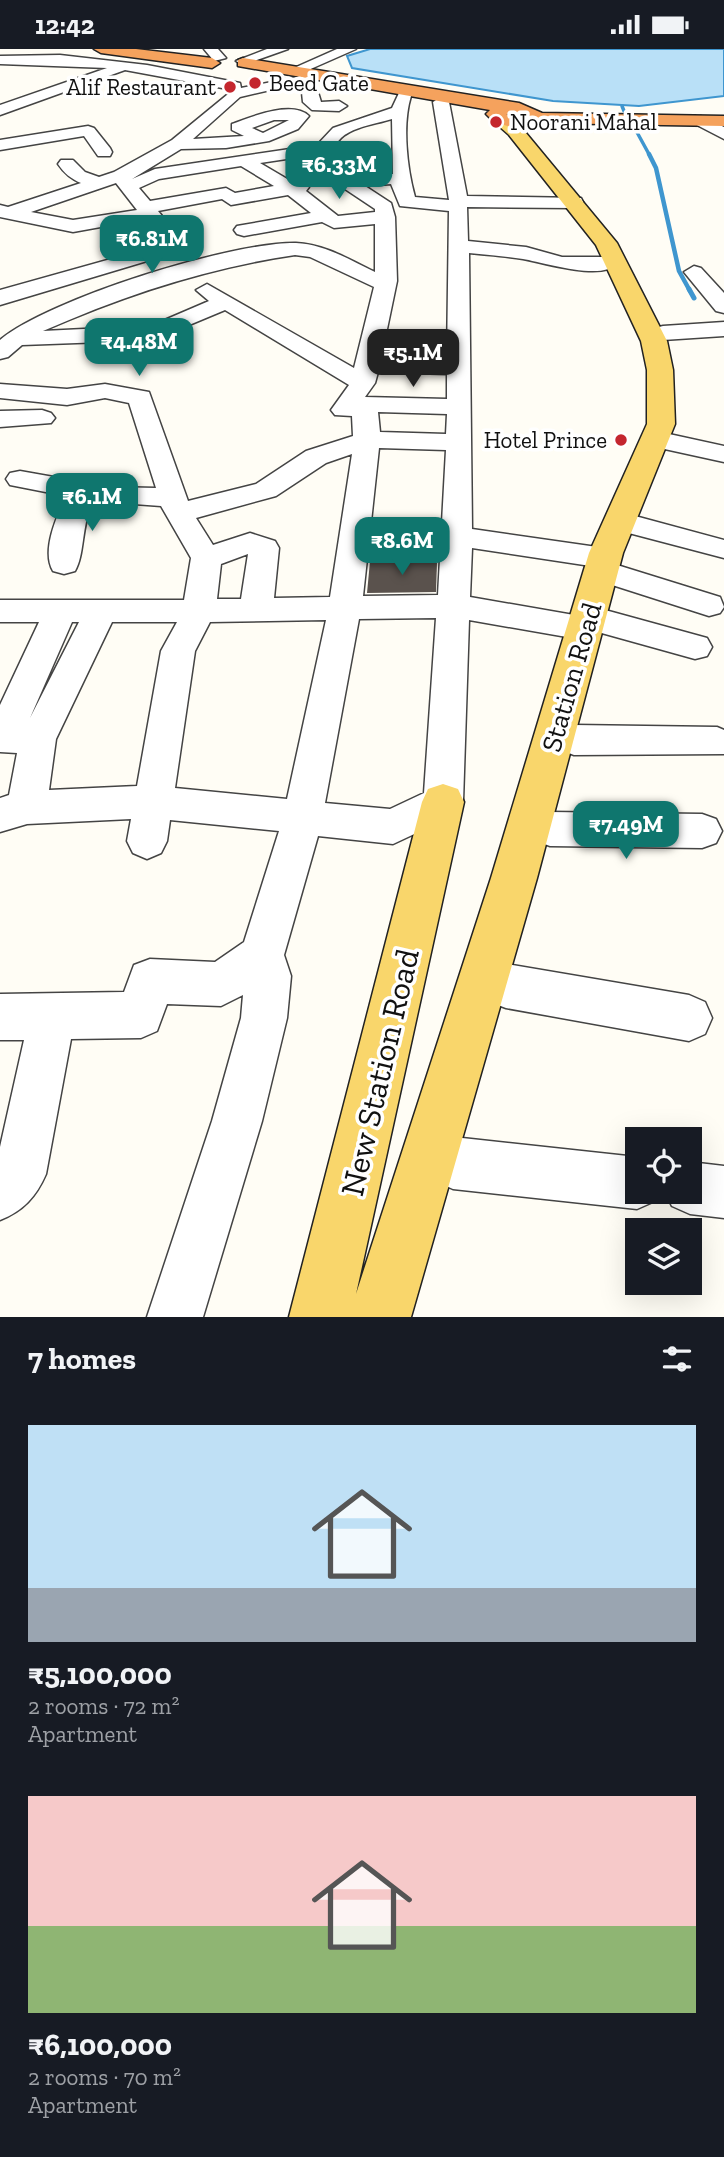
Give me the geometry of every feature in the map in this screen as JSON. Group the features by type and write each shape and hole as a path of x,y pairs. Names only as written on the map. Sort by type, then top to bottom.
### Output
{"highway":[{"path":"101,49 227,59"},
{"path":"132,49 227,59 299,77 515,116 724,120"},
{"path":"299,77 393,115 441,102 515,116 724,120"}],"main road":[{"name":"Station Road","path":"380,1317 610,567 661,424 660,370 654,341 606,243 515,131 515,116"},
{"name":"Station Road","path":"515,116 523,130 617,243 663,333 674,371 675,427 635,525 610,567"},
{"name":"Station Road","path":"408,1317 506,986 574,740 594,625"},
{"name":"New Station Road","path":"320,1317 440,815"},
{"name":"New Station Road","path":"343,1317 440,815"}],"street":[{"path":"227,59 270,49"},
{"path":"227,59 281,49"},
{"path":"0,61 50,57 130,65 235,90 299,77 349,49"},
{"path":"50,57 61,71"},
{"path":"124,182 178,144 235,90 241,76 250,71 227,59"},
{"path":"3,107 130,65"},
{"path":"18,86 93,76"},
{"path":"299,77 311,102 317,107 339,106"},
{"path":"274,84 286,113"},
{"path":"41,95 68,107 104,152"},
{"path":"61,611 13,738 13,811 153,801 393,827 440,815 460,442 458,203 441,102"},
{"path":"29,118 19,115 68,107"},
{"path":"178,144 232,144 261,138 301,118 299,115 286,113 253,120 238,127 261,138"},
{"path":"385,212 347,182 320,172 325,145 347,129 393,115 407,202"},
{"path":"701,121 724,134"},
{"path":"4,135 88,131"},
{"path":"3,215 100,184 281,155 325,145 351,145"},
{"path":"281,155 298,170"},
{"path":"243,160 292,189 326,216 340,223 385,212 407,202 574,202"},
{"path":"67,164 79,176 100,184"},
{"path":"212,166 235,209"},
{"path":"235,209 312,183 324,173"},
{"path":"347,182 394,179 402,183"},
{"path":"0,298 31,286 161,248 170,238 124,182"},
{"path":"3,215 73,226 147,210 235,209 326,216"},
{"path":"316,457 360,389 385,284 385,212"},
{"path":"458,246 526,253 561,263 607,263"},
{"path":"8,346 26,330 82,306 139,284 232,258 295,249 329,256 385,284"},
{"path":"6,270 31,286"},
{"path":"694,272 724,306"},
{"path":"180,274 360,389 459,407"},
{"path":"0,391 67,397 225,302"},
{"path":"663,333 724,329"},
{"path":"8,346 104,335 120,366 130,394 143,400 175,505 206,558 199,611 178,651 147,842"},
{"path":"360,389 459,367"},
{"path":"175,1317 237,1121 264,1018 268,976 262,955 303,817 345,608 367,440 360,389"},
{"path":"0,419 42,418"},
{"path":"20,479 83,492 175,505 266,490 316,457 367,440 460,442"},
{"path":"669,442 724,454"},
{"path":"64,564 69,520 83,492"},
{"path":"635,525 722,549"},
{"path":"457,536 610,567 709,604"},
{"path":"206,558 250,543 264,548 256,610"},
{"path":"0,611 199,611 453,605 594,625 695,647"},
{"path":"13,738 100,611"},
{"path":"574,740 716,742"},
{"path":"550,829 702,831"},
{"path":"0,1017 141,1015 150,981 221,983 262,955"},
{"path":"506,986 689,1018"},
{"path":"0,1194 20,1174 52,1016"},
{"path":"453,1163 625,1181"},
{"path":"702,1189 724,1192"}],"water":[{"path":"370,49 724,49 724,96 639,106 553,101 352,68 347,56"}],"building":[{"path":"370,561 437,563 436,592 367,593"}],"waterway":[{"path":"622,106 624,111"},
{"path":"633,125 650,156"},
{"path":"650,156 656,168 679,271 690,291"},
{"path":"689,289 694,298"}],"place":[{"name":"Beed Gate","path":"255,83"},
{"name":"Alif Restaurant","path":"230,87"},
{"name":"Noorani Mahal","path":"496,122"},
{"name":"Hotel Prince","path":"621,440"}]}
